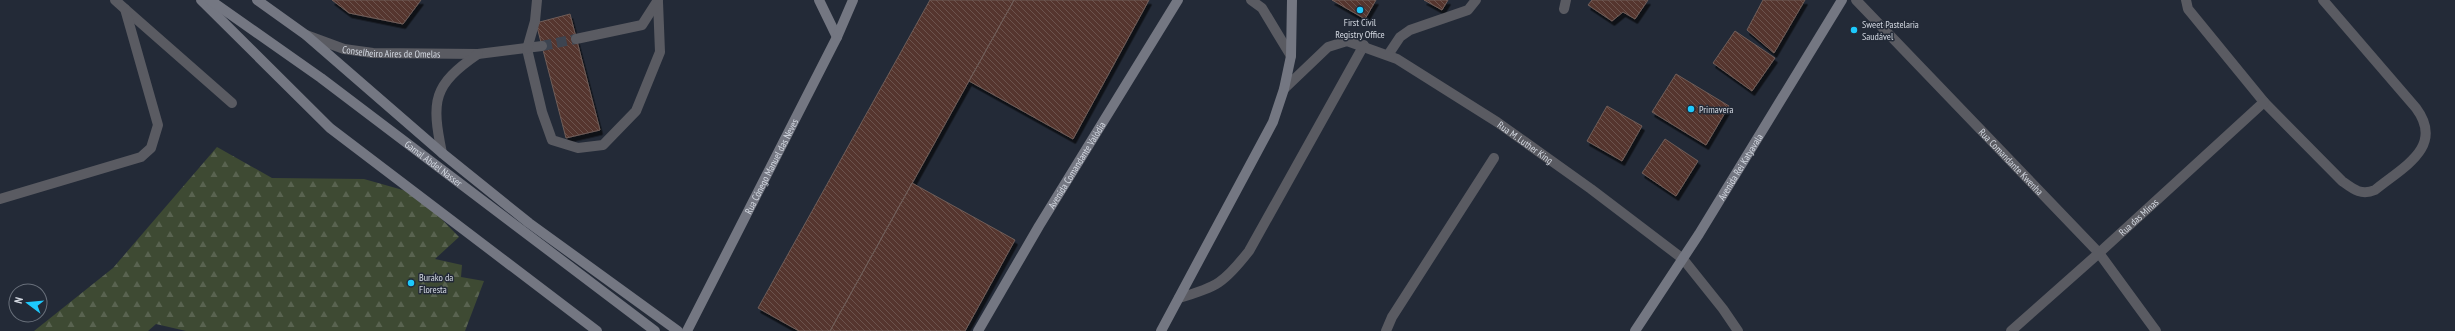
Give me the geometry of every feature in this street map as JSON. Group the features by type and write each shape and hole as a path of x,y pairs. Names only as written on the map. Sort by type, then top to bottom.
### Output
{"main road":[{"path":"201,0 330,128 597,331"},
{"name":"Gamal Abdel Nasser","path":"210,0 321,78 655,331"},
{"name":"Gamal Abdel Nasser","path":"257,0 306,35 442,153 529,223 678,331"},
{"path":"819,0 837,37"},
{"name":"Rua Cónego Manuel das Neves","path":"686,331 837,37 853,0"},
{"name":"Avenida Comandante Valódia","path":"978,331 1039,226 1178,0"},
{"path":"1163,329 1273,122 1284,89 1290,56 1292,0"},
{"name":"Avenida Rei Katyavala","path":"1635,331 1683,258 1842,0"}],"street":[{"path":"115,0 232,103"},
{"path":"537,0 535,21 527,49 542,112 552,140 578,148 603,145 636,111 660,52 658,1"},
{"path":"1251,0 1262,8 1290,56"},
{"path":"1388,55 1400,37 1410,30 1468,10 1476,0"},
{"name":"Rua Comandante Kwenha","path":"1856,0 2099,253 2156,331"},
{"path":"2186,0 2188,9 2264,102 2342,181 2361,193 2375,190 2423,146 2427,134 2422,115 2323,0"},
{"path":"576,39 642,25 658,1"},
{"path":"0,199 141,157 151,148 158,125 125,9"},
{"name":"Conselheiro Aires de Omelas","path":"306,35 344,49 373,53 478,54 542,46"},
{"name":"Rua M. Luther King","path":"1284,89 1328,46 1347,41 1364,45 1388,55 1503,127 1591,189 1683,258 1723,309 1738,331"},
{"path":"1179,298 1213,288 1233,271 1245,256 1364,45"},
{"name":"Conselheiro Aires de Omelas","path":"442,153 436,115 437,99 446,80 459,67 478,54"},
{"name":"Rua das Minas","path":"2011,331 2099,253 2264,102"},
{"path":"1386,331 1392,317 1494,158"}],"green space":[{"path":"217,147 272,178 364,179 417,194 459,237 435,259 462,265 461,277 484,281 465,331 186,331 156,324 148,331 34,331 44,323 48,323 48,320 113,268"}],"building":[{"path":"332,0 421,0 403,24 349,13"},
{"path":"930,0 1014,0 830,331 799,331 758,308"},
{"path":"1014,0 1149,0 1073,139 969,81"},
{"name":"First Civil Registry Office","path":"1332,0 1376,0 1365,19"},
{"path":"1424,0 1448,0 1442,10"},
{"path":"1592,0 1648,0 1635,19 1623,12 1612,21 1588,5"},
{"path":"1763,0 1805,0 1774,53 1747,30"},
{"path":"570,14 600,130 566,138 536,23"},
{"path":"1735,31 1775,58 1752,91 1713,63"},
{"name":"Primavera","path":"1676,74 1729,106 1706,145 1652,112"},
{"path":"1607,106 1642,126 1622,161 1587,141"},
{"path":"1665,139 1698,161 1676,196 1642,173"},
{"path":"912,183 1015,240 965,331 830,331"}],"tunnel":[{"path":"542,46 576,39"}],"place":[{"name":"First Civil Registry Office","path":"1360,10"},
{"name":"Sweet Pastelaria Saudável","path":"1854,30"},
{"name":"Primavera","path":"1691,109"},
{"name":"Burako da Floresta","path":"411,283"}]}
